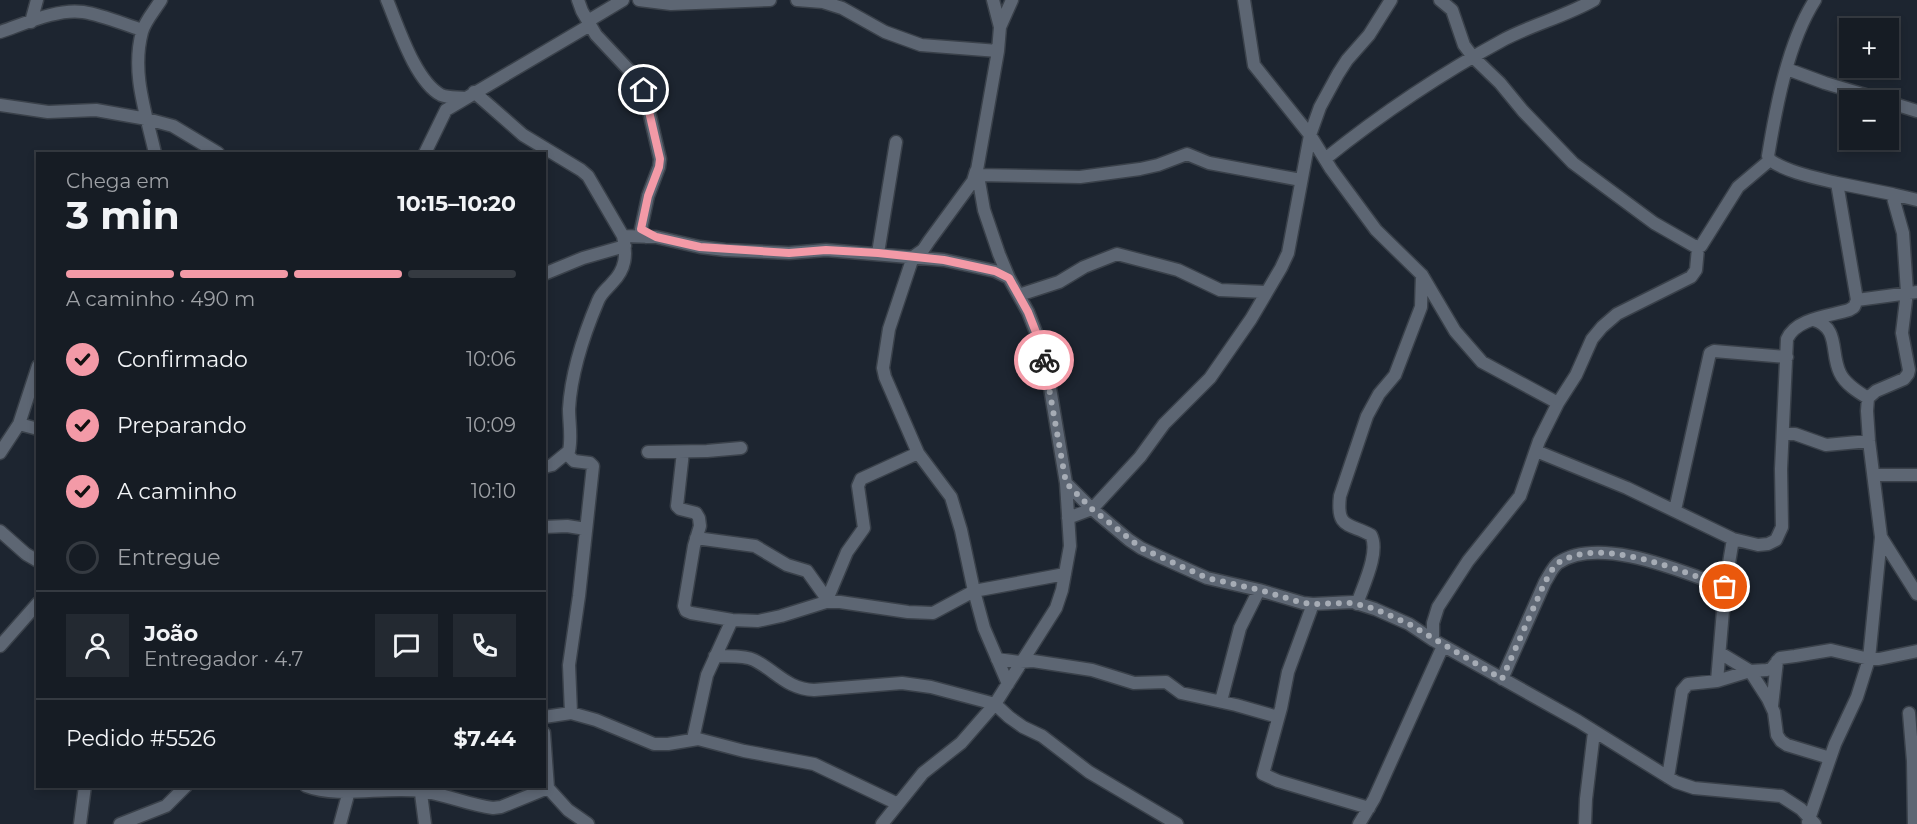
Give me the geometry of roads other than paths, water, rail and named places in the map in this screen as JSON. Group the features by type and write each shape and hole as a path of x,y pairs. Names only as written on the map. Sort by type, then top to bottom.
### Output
{"street":[{"path":"31,22 37,0"},
{"path":"155,152 139,85 138,70 142,30 162,0"},
{"path":"387,0 416,67 430,86 444,96 469,95 523,135 581,170 588,176 624,241 624,267 619,276 601,295 573,378 569,409 570,445 567,454 546,466"},
{"path":"425,152 446,110 582,16 623,0"},
{"path":"639,0 670,4 771,0"},
{"path":"797,0 823,2 842,8 885,32 921,45 998,51"},
{"path":"993,0 1000,27"},
{"path":"1008,684 984,628 951,497 918,453 883,368 889,329 913,257 923,250 977,173 1000,27 1012,0"},
{"path":"1244,0 1254,65 1310,135 1376,230 1422,275 1445,317 1482,362 1558,403"},
{"path":"1068,518 1092,509 1140,457 1164,424 1219,367 1251,319 1288,253 1310,135 1320,107 1347,60 1369,35 1391,0"},
{"path":"1440,0 1452,10 1464,45 1473,57 1573,163 1654,223 1698,248"},
{"path":"1325,159 1368,125 1473,57 1508,38 1594,0"},
{"path":"1815,0 1795,43 1787,69 1778,102 1768,156 1770,160 1808,176 1917,200"},
{"path":"0,32 71,11 84,12 142,30"},
{"path":"582,16 644,90 660,159 648,196 648,234"},
{"path":"1787,69 1848,90"},
{"path":"444,96 446,110"},
{"path":"0,105 48,112 96,110 147,120 173,126 216,152"},
{"path":"1899,105 1917,111"},
{"path":"878,253 896,142"},
{"path":"977,173 1080,177 1140,170 1187,154 1209,163 1301,180"},
{"path":"1359,824 1369,808 1438,643 1433,623 1438,607 1468,561 1520,496 1536,451 1558,403 1576,375 1592,339 1602,327 1624,310 1691,277 1696,270 1698,248 1738,187 1770,160"},
{"path":"882,824 923,773 961,743 995,704 1056,608 1070,546 1066,483 1050,388 1039,340 1028,312 1009,278 984,210 977,173"},
{"path":"1536,451 1627,488 1733,540 1758,545 1776,540 1782,527 1781,469 1787,339 1790,333 1803,324 1854,308 1857,300 1837,183"},
{"path":"1810,822 1830,758 1839,733 1857,697 1869,658 1881,537 1869,441 1868,398 1875,391 1904,379 1908,374 1902,333 1912,292 1903,233 1892,194"},
{"path":"546,273 624,241 648,234 700,247 789,253 826,250 944,260 974,265 1009,278"},
{"path":"1019,295 1059,282 1084,267 1117,254 1178,270 1220,290 1266,292"},
{"path":"1357,604 1374,553 1374,541 1371,535 1347,526 1342,521 1338,506 1367,416 1379,394 1395,375 1421,307 1422,275"},
{"path":"1857,300 1912,292"},
{"path":"1421,307 1445,317"},
{"path":"1814,320 1821,322 1831,333 1839,372 1844,380 1868,398"},
{"path":"1675,510 1710,352 1786,357"},
{"path":"0,453 19,424 36,372"},
{"path":"19,424 36,428"},
{"path":"1783,434 1795,434 1826,445 1869,441"},
{"path":"648,452 741,448"},
{"path":"683,452 677,506 696,513 700,526 684,606 691,613 732,620 758,621 781,616 826,600 908,612 933,613 974,591 1065,574"},
{"path":"826,600 847,552 864,528 859,482 861,479 918,453"},
{"path":"567,454 574,461 590,462 593,466 569,665 571,713"},
{"path":"1874,475 1917,475"},
{"path":"1066,483 1092,509 1129,540 1150,553 1207,578 1313,604 1341,602 1357,604 1393,616 1683,785 1781,796 1792,802 1810,822"},
{"path":"546,527 567,526 586,529"},
{"path":"0,531 36,560"},
{"path":"696,537 755,546 787,565 807,571 826,600"},
{"path":"1881,537 1917,594"},
{"path":"1718,681 1725,587 1733,540"},
{"path":"1502,679 1545,582 1553,568 1566,559 1591,554 1628,555 1725,587"},
{"path":"1221,701 1240,627 1260,590"},
{"path":"1313,604 1288,672 1263,774 1278,781 1369,808"},
{"path":"0,646 36,605"},
{"path":"693,739 707,675 732,620"},
{"path":"1668,777 1682,691 1688,684 1718,681 1750,671 1767,670 1780,658 1831,650 1869,658 1887,658 1917,651"},
{"path":"1720,653 1750,671 1772,706"},
{"path":"715,657 751,658 791,685 803,690 902,683 931,687 995,704 1009,717 1042,736 1084,769 1177,824"},
{"path":"997,659 1033,661 1092,670 1134,683 1166,682 1181,693 1221,701 1278,717"},
{"path":"1777,661 1772,706 1781,741 1787,745 1830,758"},
{"path":"546,717 571,713 596,720 654,744 702,740 744,751 814,764 898,804"},
{"path":"1909,713 1913,761 1914,824"},
{"path":"1585,824 1594,732"},
{"path":"546,760 548,788 568,810 588,824"},
{"path":"80,824 85,788"},
{"path":"120,824 166,806 184,788"},
{"path":"310,788 349,791 421,788 493,808 548,788"},
{"path":"421,788 425,824"},
{"path":"340,824 349,791"}]}
